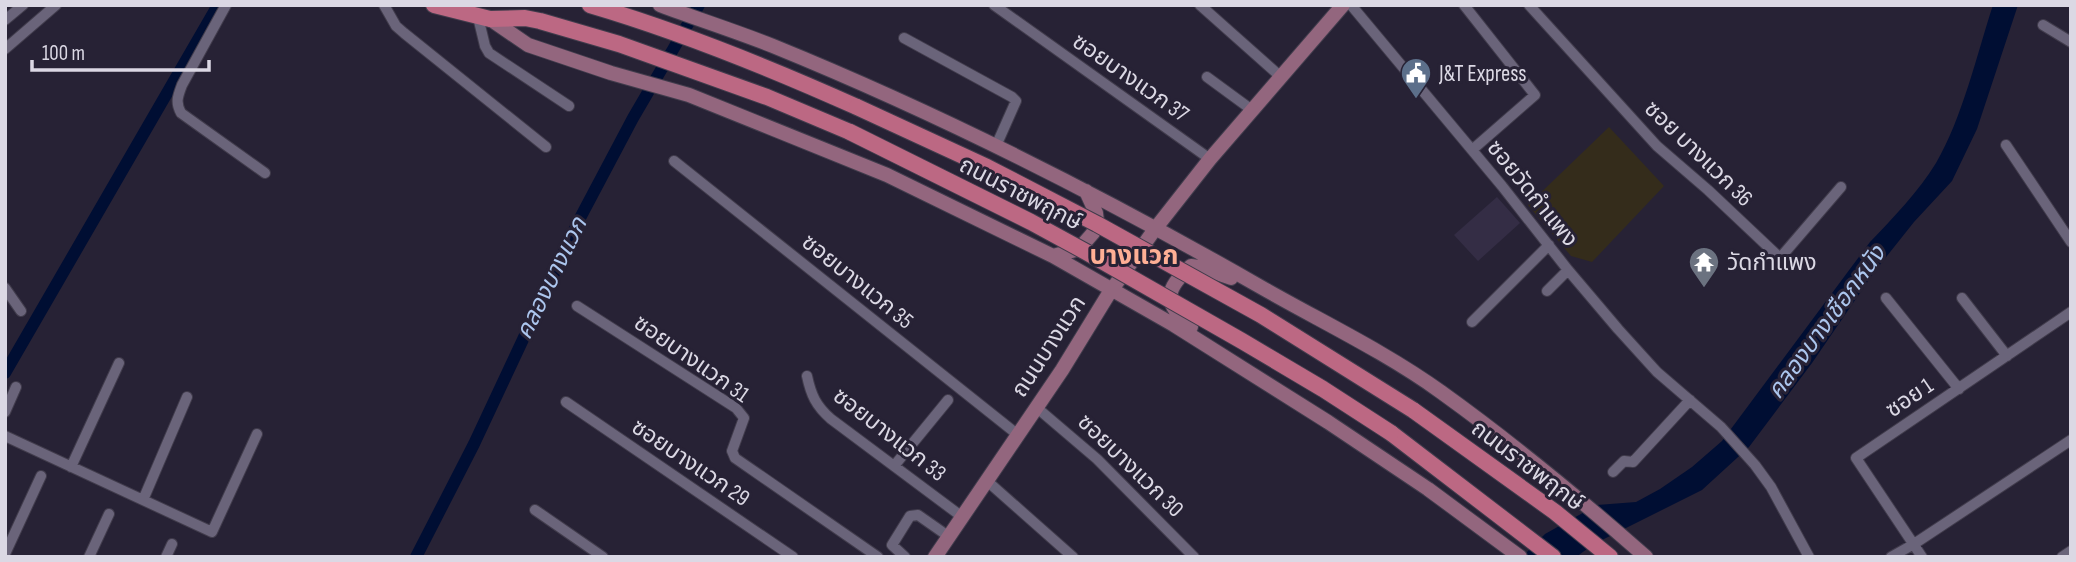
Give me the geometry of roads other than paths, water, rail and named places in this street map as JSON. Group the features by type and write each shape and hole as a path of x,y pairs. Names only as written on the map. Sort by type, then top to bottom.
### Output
{"main road":[{"name":"ถนนราชพฤกษ์","path":"434,5 484,18 525,18 540,21 619,44 767,97 850,132 1031,222 1323,389 1391,433 1553,557"},
{"name":"ถนนราชพฤกษ์","path":"590,5 755,62 987,166 1097,225 1261,315 1413,410 1555,512 1610,557"},
{"name":"ถนนราชพฤกษ์","path":"660,5 830,71 996,146 1086,191 1371,347 1440,392 1574,494 1646,557"},
{"name":"ถนนบางแวก","path":"934,557 1155,229 1210,159 1343,5"},
{"name":"ถนนราชพฤกษ์","path":"484,18 528,45 689,96 887,175 1054,256 1224,356 1336,427 1518,555"},
{"path":"1054,256 1079,249 1093,233 1097,221 1096,213 1086,191"},
{"path":"1224,356 1179,316 1170,303 1170,289 1177,278 1191,266 1266,290"}],"street":[{"path":"5,20 23,5"},
{"path":"5,49 56,5"},
{"path":"226,5 182,85 177,106 181,113 265,173"},
{"path":"384,5 404,33 547,146"},
{"name":"ซอยบางแวก 37","path":"993,5 1210,159"},
{"path":"1200,5 1281,77"},
{"name":"ซอยวัดกำแพง","path":"1351,5 1568,270 1657,372 1721,427 1755,465 1771,487 1809,557"},
{"path":"1464,5 1535,95 1472,150"},
{"name":"ซอย บางแวก 36","path":"1529,5 1657,146 1780,258 1841,187"},
{"path":"484,18 485,46 489,53 569,107"},
{"path":"2043,25 2071,42"},
{"path":"904,38 1016,101 996,146"},
{"path":"1207,76 1252,110"},
{"path":"2006,145 2071,242"},
{"name":"ซอยบางแวก 35","path":"674,161 1017,434"},
{"path":"1472,321 1549,245"},
{"path":"1548,291 1568,270"},
{"path":"5,288 21,311"},
{"path":"1886,298 1959,389"},
{"path":"1962,298 2007,356"},
{"name":"ซอยบางแวก 31","path":"577,306 736,408 744,418 733,450 735,458 878,557"},
{"name":"ซอย 1","path":"1914,544 1856,458 2071,312"},
{"path":"71,467 119,363"},
{"name":"ซอยบางแวก 33","path":"807,376 811,396 821,410 961,516"},
{"path":"5,412 16,387"},
{"path":"143,500 187,397"},
{"path":"894,466 948,400"},
{"path":"1613,472 1625,461 1633,462 1690,400"},
{"name":"ซอยบางแวก 29","path":"566,402 793,557"},
{"name":"ซอยบางแวก 30","path":"1037,407 1097,459 1194,557"},
{"path":"5,436 212,532 257,434"},
{"path":"1891,557 2071,440"},
{"path":"5,554 41,476"},
{"path":"986,480 1073,557"},
{"path":"535,510 603,557"},
{"path":"89,557 109,514"},
{"path":"905,557 892,545 910,516 918,515 948,536"},
{"path":"166,557 172,544"},
{"path":"1909,557 1914,544"},
{"path":"1914,544 1922,557"},
{"path":"2063,557 2071,551"}],"water":[{"name":"คลองบางเชือกหนัง","path":"1993,5 2018,5 1977,129 1952,181 1914,222 1875,271 1812,363 1749,447 1702,490 1594,544 1576,557 1522,557 1545,534 1597,505 1636,502 1660,489 1692,467 1722,441 1870,242 1913,194 1936,163 1954,127"}],"waterway":[{"path":"5,373 218,5"},
{"name":"คลองบางแวก","path":"416,557 474,444 579,220 633,118 699,5"}],"place":[{"name":"J&T Express","path":"1416,100"},
{"name":"วัดกำแพง","path":"1704,289"}],"district":[{"name":"บางแวก","path":"1134,255"}]}
